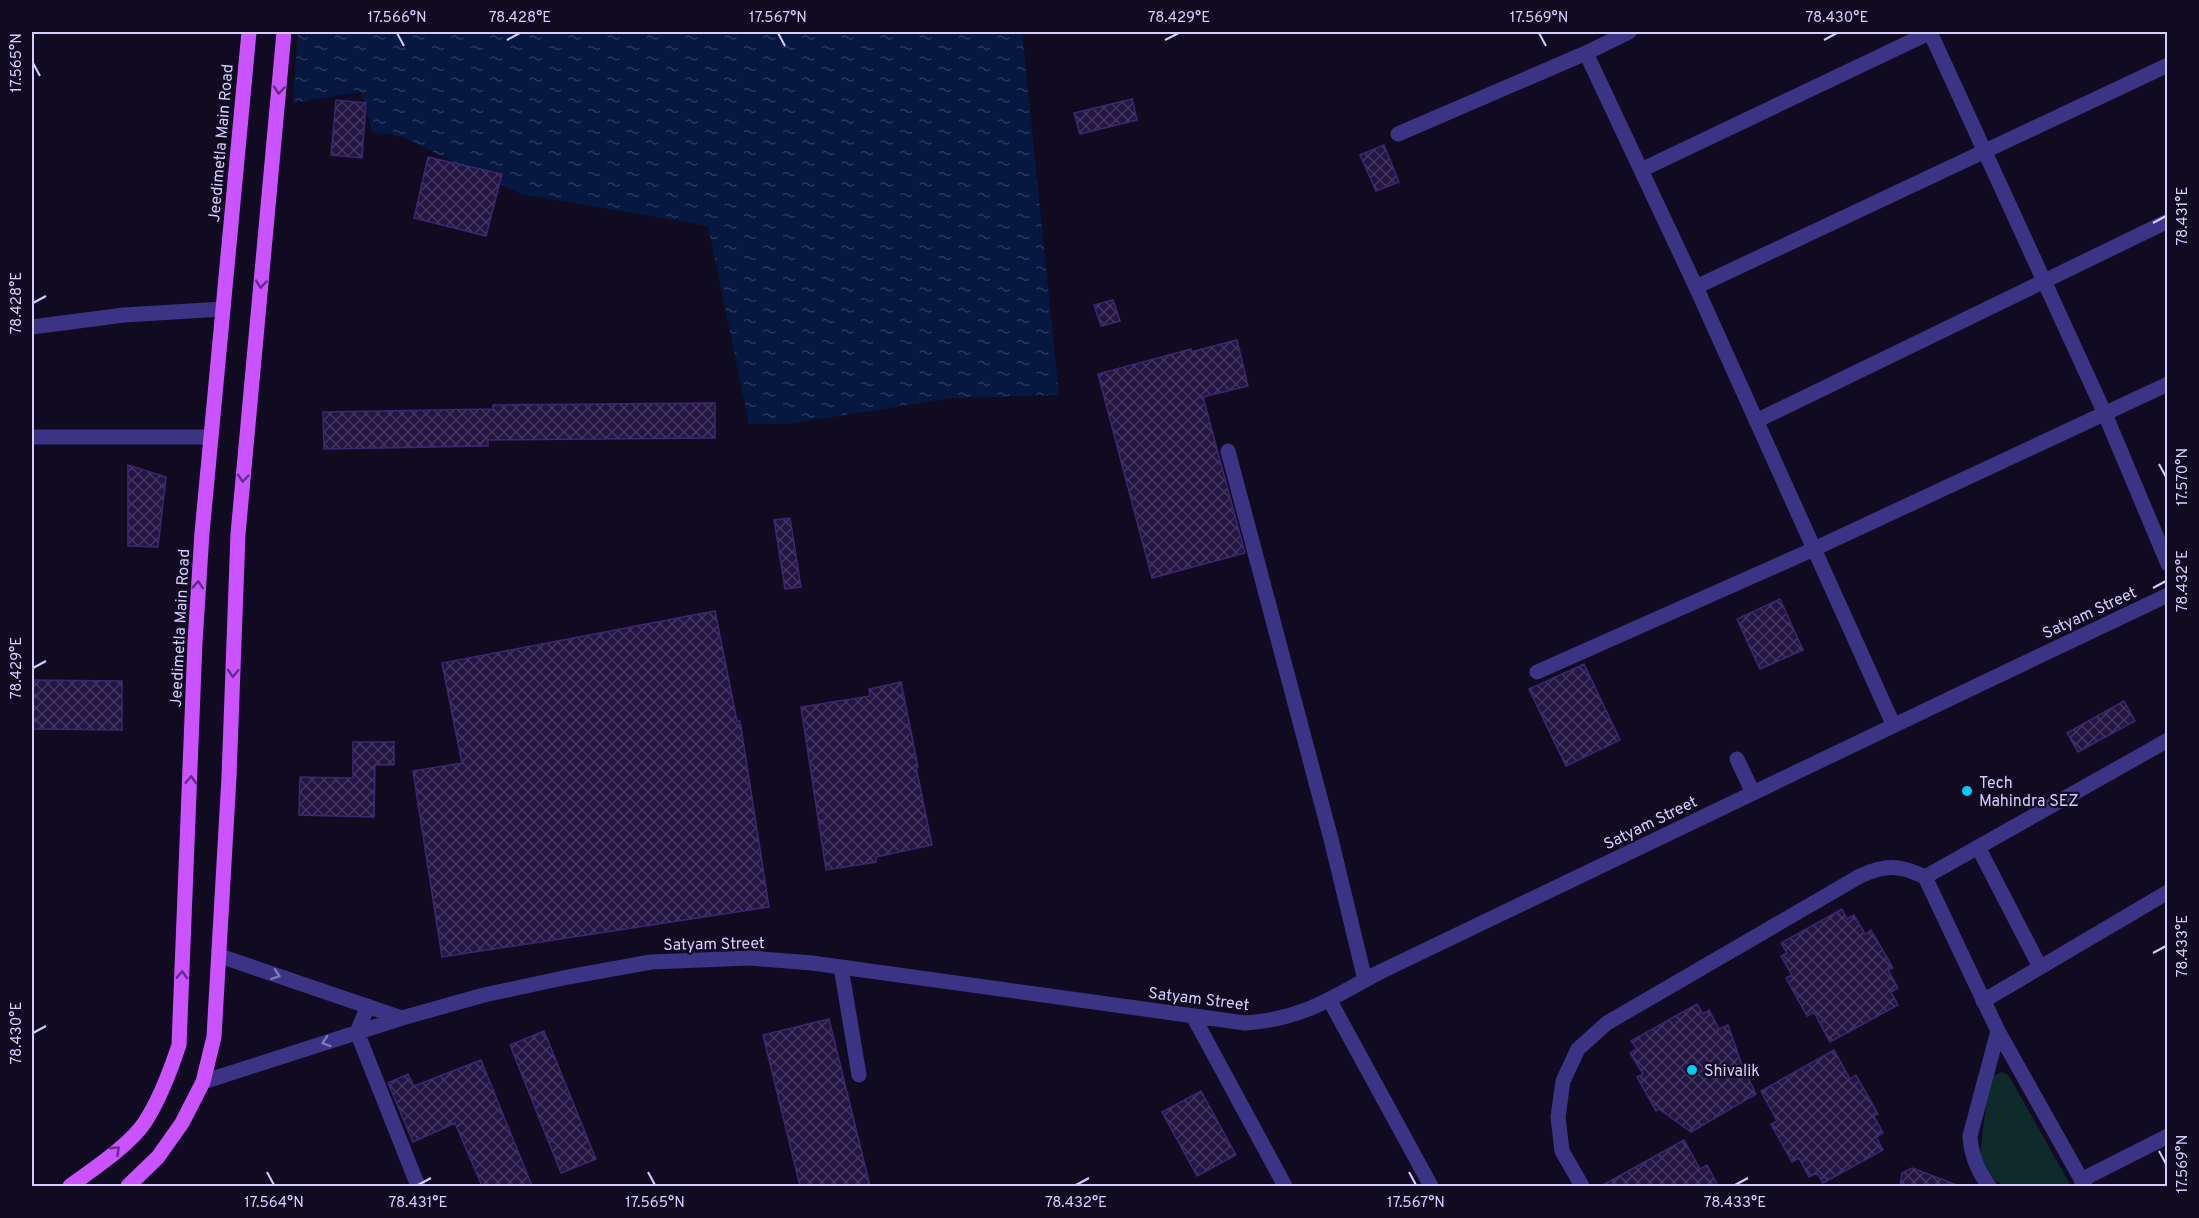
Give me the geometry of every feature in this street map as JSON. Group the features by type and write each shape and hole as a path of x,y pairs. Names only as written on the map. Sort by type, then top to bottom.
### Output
{"main road":[{"name":"Jeedimetla Main Road","path":"70,1186 111,1156 144,1124 170,1074 179,1045 195,642 211,436 249,32"},
{"path":"129,1186 158,1157 182,1123 203,1082 214,1037 220,956 238,534 284,32"}],"street":[{"path":"1398,134 1586,53 1629,32"},
{"path":"1641,170 1930,32 2105,414 2168,564"},
{"path":"1586,53 1696,287 1893,724"},
{"path":"1696,287 2168,65"},
{"path":"1756,421 2168,221"},
{"path":"32,327 124,315 223,309"},
{"path":"1537,672 1814,549 2168,384"},
{"path":"32,437 211,436"},
{"path":"1228,451 1365,980"},
{"name":"Satyam Street","path":"203,1082 402,1018 484,995 651,962 750,958 841,967 1245,1023 1272,1021 1296,1015 1329,1001 1365,980 1893,724 2168,595"},
{"path":"1925,877 2168,740"},
{"path":"1737,759 1753,793"},
{"path":"1978,847 2040,967"},
{"path":"1582,1186 1562,1151 1558,1117 1563,1081 1578,1049 1607,1023 1860,876 1872,870 1890,868 1907,868 1925,877 1998,1031 2083,1183 2168,1136"},
{"path":"1983,1001 2168,892"},
{"path":"220,956 402,1018"},
{"path":"841,967 859,1075"},
{"path":"1329,1001 1431,1186"},
{"path":"368,1006 357,1032 418,1186"},
{"path":"1193,1016 1285,1186"},
{"path":"1989,1186 1980,1174 1971,1153 1970,1136 1998,1031"}],"green space":[{"path":"2002,1072 2009,1076 2071,1186 2005,1186 1996,1181 1986,1170 1980,1154 1989,1078"}],"water":[{"path":"298,32 1022,32 1059,395 952,398 789,424 749,424 708,226 521,194 403,137 372,132 361,92 293,103"}],"building":[{"path":"1132,99 1137,120 1080,134 1074,113"},
{"path":"336,100 366,103 362,158 331,155"},
{"path":"1384,145 1399,182 1376,191 1360,155"},
{"path":"428,157 502,174 486,236 414,218"},
{"path":"1113,300 1120,321 1101,326 1094,305"},
{"path":"1237,340 1248,386 1203,397 1245,553 1152,578 1098,374 1191,349 1191,352"},
{"path":"715,403 715,438 488,440 488,446 324,449 323,412 493,409 493,405"},
{"path":"128,465 166,477 158,547 128,546"},
{"path":"790,518 801,587 785,589 774,520"},
{"path":"1780,599 1803,650 1760,669 1737,619"},
{"path":"715,611 737,721 740,721 769,907 442,957 413,771 462,763 442,663"},
{"path":"1584,664 1620,740 1566,766 1529,689"},
{"path":"32,680 122,681 122,730 32,729"},
{"path":"901,682 932,845 876,857 876,862 826,870 801,707 870,696 869,689"},
{"path":"2124,701 2135,721 2078,752 2067,733"},
{"path":"353,742 394,742 394,765 375,765 374,817 299,815 300,777 353,778"},
{"path":"1842,909 1847,919 1854,915 1865,934 1871,930 1893,968 1888,970 1898,988 1891,992 1898,1005 1830,1042 1814,1012 1807,1016 1786,978 1792,975 1781,956 1787,953 1781,943"},
{"name":"Shivalik","path":"1697,1004 1703,1014 1709,1010 1719,1029 1728,1025 1742,1065 1756,1094 1691,1132 1659,1109 1656,1111 1637,1077 1643,1074 1630,1053 1637,1049 1631,1041"},
{"path":"829,1019 870,1186 800,1186 763,1035"},
{"path":"544,1031 596,1159 561,1173 510,1045"},
{"path":"1834,1050 1850,1079 1856,1075 1878,1114 1874,1116 1883,1133 1876,1137 1883,1150 1823,1183 1817,1173 1809,1177 1799,1158 1792,1162 1771,1124 1777,1121 1761,1091"},
{"path":"481,1060 532,1186 482,1186 455,1123 413,1142 388,1083 408,1074 414,1086"},
{"path":"1201,1091 1236,1155 1197,1176 1162,1112"},
{"path":"1684,1140 1700,1169 1707,1165 1718,1186 1601,1186"},
{"path":"1912,1168 1957,1186 1900,1186 1902,1173"}],"place":[{"name":"Tech Mahindra SEZ","path":"1967,791"},
{"name":"Shivalik","path":"1692,1070"}]}
